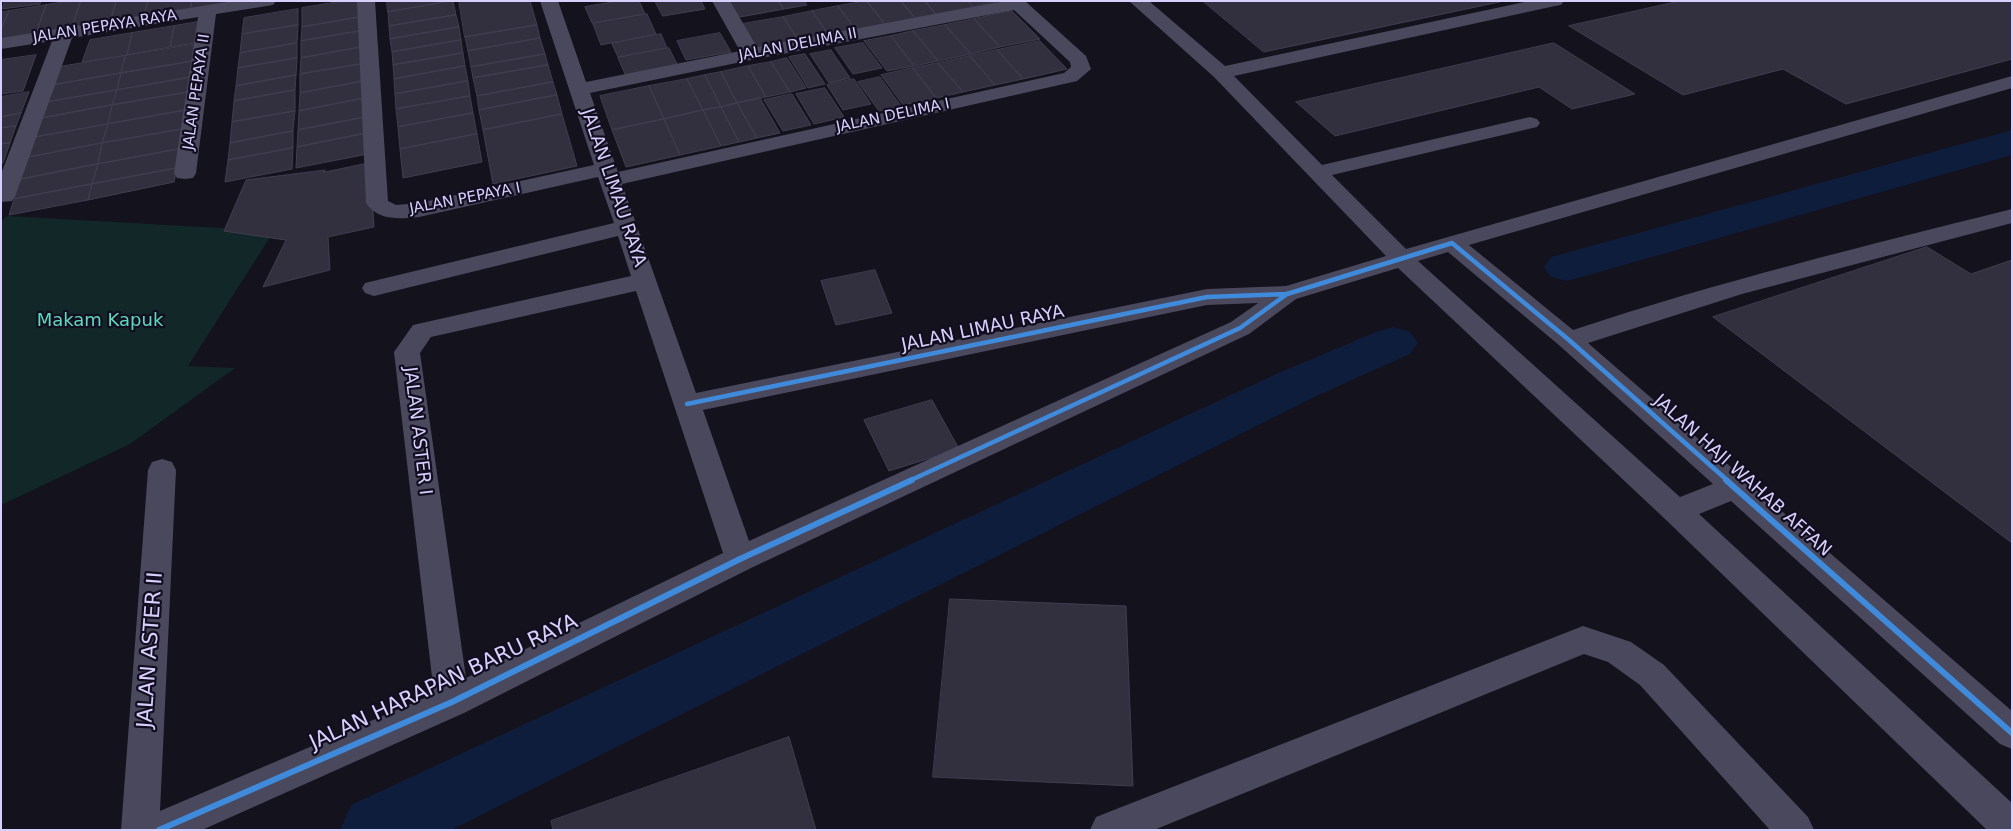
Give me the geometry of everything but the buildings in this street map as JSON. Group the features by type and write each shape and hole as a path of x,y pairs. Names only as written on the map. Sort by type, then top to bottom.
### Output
{"street":[{"name":"JALAN PEPAYA RAYA","path":"1,44 267,1"},
{"name":"JALAN PEPAYA I","path":"366,1 377,203 380,208 397,212 419,210 608,174"},
{"name":"JALAN LIMAU RAYA","path":"549,1 740,559 1240,328 1286,294"},
{"path":"721,1 752,54"},
{"path":"1138,1 1221,73 1434,290 1676,511 2012,828"},
{"path":"1221,73 1555,1"},
{"name":"JALAN DELIMA I","path":"608,174 1070,77 1081,69 1079,60 1017,3"},
{"name":"JALAN DELIMA II","path":"579,89 1017,3"},
{"name":"JALAN PEPAYA II","path":"185,173 208,11"},
{"path":"4,196 64,34"},
{"name":"JALAN LIMAU RAYA","path":"687,404 1207,297 1286,294 1452,243 2012,82"},
{"path":"1318,172 1530,123"},
{"path":"1564,336 1837,260 2012,216"},
{"path":"374,288 627,227"},
{"name":"JALAN HAJI WAHAB AFFAN","path":"1452,243 1564,336 2012,733"},
{"name":"JALAN ASTER I","path":"452,702 407,352 422,332 466,320 645,281"},
{"name":"JALAN ASTER II","path":"140,830 162,470"},
{"path":"1676,511 1734,488"},
{"name":"JALAN HARAPAN BARU RAYA","path":"159,830 452,702 740,559"},
{"path":"1109,830 1583,640 1619,652 1652,675 1795,830"}],"green space":[{"name":"Makam Kapuk","path":"8,216 274,231 188,366 235,368 130,444 1,505 1,221"}],"waterway":[{"path":"1567,267 2012,142"},
{"path":"376,830 1294,386 1393,343"}],"cycle path":[{"path":"687,404 1207,297 1287,294 1452,243 1569,340 2012,733"},
{"path":"159,830 452,702 740,559 1240,328 1287,294"}]}
